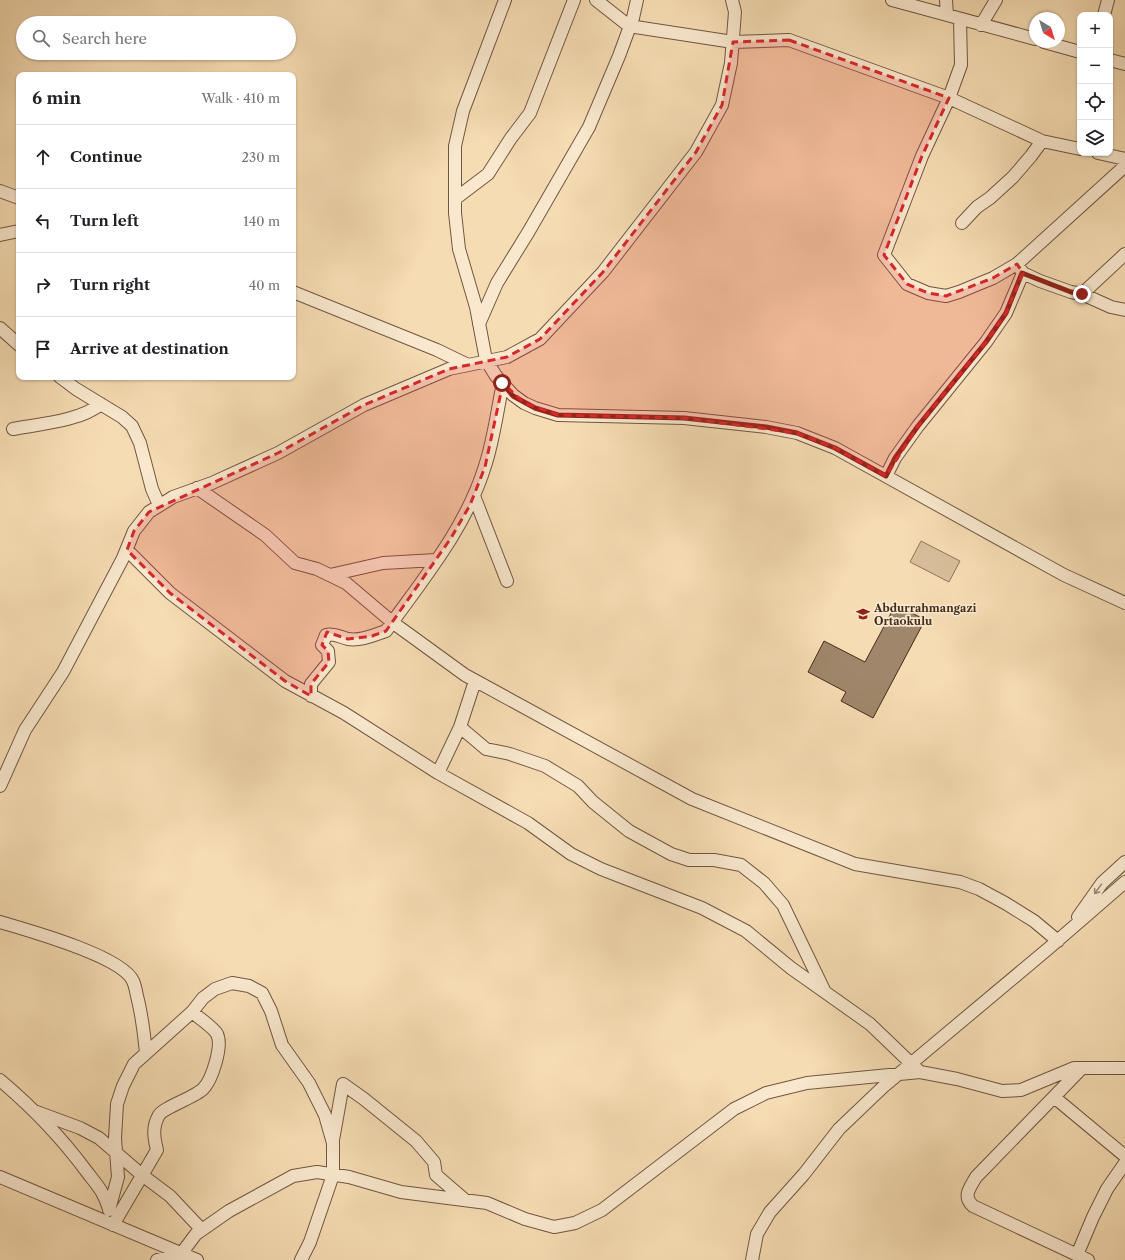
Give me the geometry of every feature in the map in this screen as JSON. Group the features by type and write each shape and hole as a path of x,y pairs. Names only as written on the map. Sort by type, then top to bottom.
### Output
{"street":[{"path":"505,0 463,111 455,146 455,213 459,249 476,307 486,360 513,396 535,408 558,415 684,418 766,427 797,433 835,448 1064,575 1125,603"},
{"path":"455,199 488,174 511,138 530,113 574,0"},
{"path":"596,0 630,26 732,42 789,40 949,98 1042,141 1077,148"},
{"path":"479,324 497,283 589,127 619,56 630,26 637,0"},
{"path":"0,786 25,730 63,672 127,550 134,530 149,512 173,497 212,483 278,453 364,405 448,370 486,360 507,357 540,339 603,272 696,152 722,105 731,63 735,12 732,0"},
{"path":"892,0 1029,38"},
{"path":"946,0 947,15"},
{"path":"981,24 996,0"},
{"path":"1105,12 1108,0"},
{"path":"960,19 962,66 922,156 884,255 906,284 928,293 946,296 1020,268 1125,166"},
{"path":"1065,48 1077,51"},
{"path":"1113,61 1125,64"},
{"path":"962,223 977,207 990,198 1013,176 1042,141"},
{"path":"1112,156 1125,159"},
{"path":"0,191 16,197"},
{"path":"0,235 16,232"},
{"path":"1082,294 1125,254"},
{"path":"1020,268 1071,292 1082,294 1111,307 1125,310"},
{"path":"886,476 895,458 918,426 986,342 1006,313 1020,268"},
{"path":"296,293 437,350 468,365"},
{"path":"0,328 16,342"},
{"path":"65,380 122,417 135,432 140,443 152,489 159,505"},
{"path":"311,696 311,684 329,662 328,652 322,645 326,635 331,633 348,639 372,636 386,631 461,522 474,496 485,467 491,445 502,383"},
{"path":"13,429 77,417 101,404"},
{"path":"197,488 265,535 295,563 317,569 346,583 392,622 475,681 692,799 855,864 960,882 979,889 1062,937"},
{"path":"474,496 507,581"},
{"path":"127,550 170,593 285,681 344,713 438,773 528,823 571,854 601,869 702,908 746,931 791,968 870,1024 916,1068 1002,1091 1021,1090 1074,1068 1125,1068"},
{"path":"330,575 383,563 436,560"},
{"path":"438,773 460,726 475,681"},
{"path":"460,726 486,749 510,754 545,766 578,786 593,802 629,831 671,854 689,860 714,860 741,865 764,883 783,905 824,991"},
{"path":"1062,937 1102,883 1125,862"},
{"path":"157,1260 181,1254 196,1234 229,1211 293,1176 317,1172 349,1177 401,1192 487,1203 525,1219 554,1227 575,1223 602,1210 734,1109 766,1093 807,1083 898,1074 916,1068 1125,882"},
{"path":"0,922 39,933 86,950 115,963 133,979 142,1014 146,1053"},
{"path":"109,1210 118,1177 115,1138 117,1104 123,1086 134,1064 192,1012 203,998 215,989 232,983 249,986 262,993 271,1011 282,1045 308,1083 325,1115 333,1143"},
{"path":"113,1225 157,1150 154,1141 154,1128 160,1114 204,1089 216,1064 219,1042 217,1033 192,1012"},
{"path":"1082,1068 976,1178 969,1189 967,1197 969,1202 973,1206 1082,1258 1093,1217 1125,1163"},
{"path":"752,1260 757,1234 770,1212 804,1174 839,1129 898,1074"},
{"path":"0,1080 24,1100 72,1152 105,1196 113,1225"},
{"path":"301,1260 310,1242 333,1175 333,1143 343,1084 364,1098 416,1141 434,1162 436,1175 465,1200"},
{"path":"1054,1097 1125,1156"},
{"path":"34,1111 80,1128 99,1138 142,1175 170,1196 202,1230"},
{"path":"0,1177 197,1260"}],"highlighted area":[{"path":"789,40 949,98 922,156 884,255 907,284 928,293 946,296 993,278 1017,264 1023,273 1006,313 986,342 918,426 886,476 835,448 797,433 684,418 558,415 524,403 503,383 485,467 470,505 451,538 386,631 372,636 348,639 327,632 322,645 328,651 329,662 311,684 311,696 285,681 170,593 127,550 134,531 149,512 278,453 364,405 449,369 507,357 540,339 603,272 696,152 722,105 733,42"}],"shaded area":[{"path":"921,541 960,561 949,582 910,562"}],"building":[{"path":"896,604 925,620 873,718 841,701 846,692 808,672 824,641 865,662"}],"place":[{"name":"Abdurrahmangazi Ortaokulu","path":"863,614"}],"route":[{"path":"502,383 513,396 535,408 558,415 684,418 766,427 797,433 825,443 886,476 895,458 918,426 986,342 1006,313 1022,273 1071,292 1082,294"}]}
